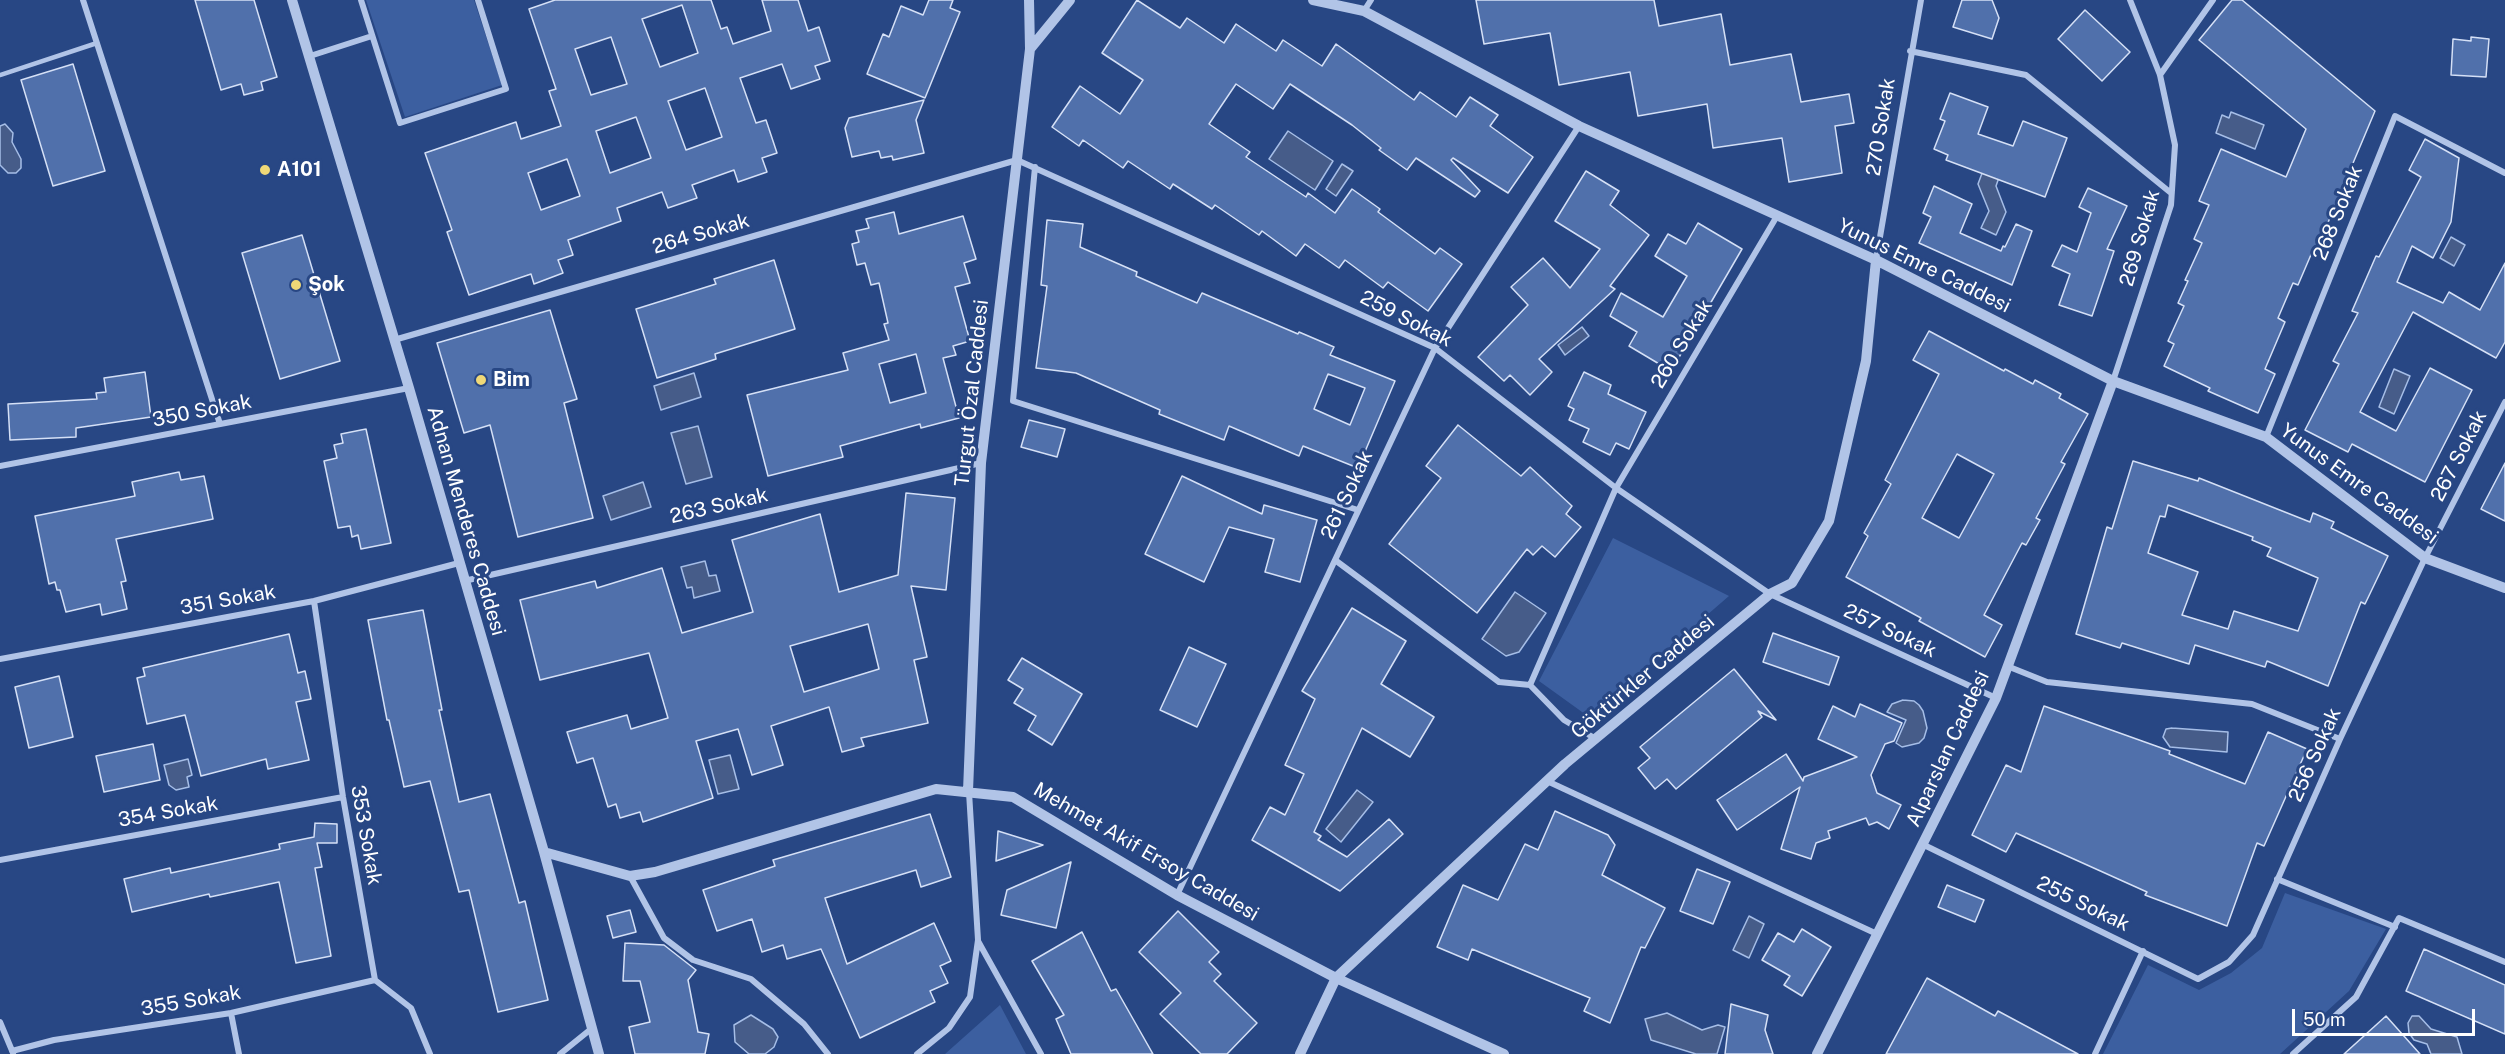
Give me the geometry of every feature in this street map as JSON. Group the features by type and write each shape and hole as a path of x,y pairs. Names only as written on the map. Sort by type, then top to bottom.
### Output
{"street":[{"path":"83,0 220,424"},
{"name":"Adnan Menderes Caddesi","path":"292,0 409,388 544,852 599,1054"},
{"path":"361,0 400,123 506,89 478,0"},
{"name":"Turgut Özal Caddesi","path":"969,791 981,463 1030,49 1029,0"},
{"path":"1030,49 1070,0"},
{"name":"Yunus Emre Caddesi","path":"1313,0 1364,10 1579,126 1876,260 2113,381 2266,437 2425,558 2505,588"},
{"path":"1364,10 1371,0"},
{"name":"270 Sokak","path":"1876,260 1910,51 1921,0"},
{"name":"269 Sokak","path":"2113,381 2171,205 2175,145 2160,75 2130,0"},
{"path":"2160,75 2212,0"},
{"path":"310,56 372,36"},
{"path":"1910,51 2026,75 2171,193"},
{"name":"268 Sokak","path":"2266,437 2395,116 2505,173"},
{"name":"261 Sokak","path":"1177,896 1435,348 1579,126"},
{"name":"259 Sokak","path":"1017,160 1435,348 1616,488 1770,594"},
{"name":"264 Sokak","path":"394,340 1017,160"},
{"path":"1035,167 1013,401 1358,510"},
{"name":"260 Sokak","path":"1530,685 1616,488 1777,216"},
{"name":"Göktürkler Caddesi","path":"1300,1054 1336,978 1547,781 1770,594 1792,583 1829,521 1866,361 1876,260"},
{"name":"Alparslan Caddesi","path":"1817,1054 1996,698 2113,381"},
{"name":"350 Sokak","path":"0,466 409,388"},
{"name":"267 Sokak","path":"2425,558 2505,402"},
{"name":"263 Sokak","path":"464,581 981,463"},
{"name":"256 Sokak","path":"2229,962 2253,935 2340,739 2425,558"},
{"path":"1335,560 1499,682 1530,685 1564,720 1596,739"},
{"name":"351 Sokak","path":"0,659 314,601 459,563"},
{"name":"257 Sokak","path":"1770,594 1996,698"},
{"name":"353 Sokak","path":"314,601 343,797 375,980"},
{"path":"2006,666 2047,682 2252,705 2340,739"},
{"path":"1547,781 1877,934"},
{"name":"Mehmet Akif Ersoy Caddesi","path":"544,852 630,876 655,872 936,789 1013,797 1177,896 1336,978 1504,1054"},
{"path":"917,1054 949,1028 970,997 978,940 969,791"},
{"name":"354 Sokak","path":"0,860 343,797"},
{"name":"255 Sokak","path":"1922,844 2198,979 2229,962"},
{"path":"630,876 664,938 693,960 751,980 804,1024 828,1054"},
{"path":"2277,879 2395,927"},
{"path":"2293,1054 2356,997 2399,918 2505,962"},
{"path":"978,940 1041,1054"},
{"path":"2095,1054 2143,951"},
{"path":"375,980 411,1008 430,1054"},
{"name":"355 Sokak","path":"13,1053 54,1040 231,1013 375,980"},
{"path":"231,1013 239,1054"},
{"path":"0,1022 13,1053"},
{"path":"560,1054 591,1029"}],"lane":[{"path":"0,75 97,43"}],"shaded area":[{"path":"366,0 474,0 502,85 405,117"},
{"path":"2231,112 2264,125 2255,149 2216,133 2222,115 2229,118"},
{"path":"5,124 13,133 12,142 21,159 21,168 16,173 8,173 0,165 0,126"},
{"path":"1288,131 1333,161 1315,190 1269,159"},
{"path":"1987,160 2003,166 1996,186 2006,212 1996,235 1981,228 1989,211 1978,184"},
{"path":"1342,164 1353,171 1336,196 1326,189"},
{"path":"2451,237 2465,245 2454,266 2440,258"},
{"path":"1582,327 1589,336 1565,355 1558,345"},
{"path":"2394,369 2410,376 2394,414 2379,407"},
{"path":"694,373 701,397 661,410 654,386"},
{"path":"698,426 712,477 686,484 671,433"},
{"path":"643,482 651,507 611,520 603,496"},
{"path":"1613,538 1729,596 1589,717 1539,681"},
{"path":"705,561 709,576 716,575 720,591 694,598 692,587 687,588 681,567"},
{"path":"1515,592 1546,613 1519,652 1506,656 1482,639"},
{"path":"1903,700 1914,701 1919,705 1923,711 1927,728 1924,738 1919,743 1902,747 1896,743 1906,720 1887,712 1892,704"},
{"path":"2166,729 2228,732 2227,752 2170,747 2163,737"},
{"path":"730,755 739,789 718,794 709,760"},
{"path":"188,759 192,775 187,777 189,787 176,790 169,785 164,765"},
{"path":"1357,790 1373,802 1341,842 1326,829"},
{"path":"2285,893 2386,929 2349,991 2280,1054 2103,1054 2148,965 2199,990 2231,973 2262,948"},
{"path":"1749,916 1764,924 1749,958 1733,950"},
{"path":"1000,1005 1026,1054 945,1054"},
{"path":"1667,1013 1702,1030 1718,1025 1725,1027 1717,1054 1696,1054 1651,1040 1645,1019"},
{"path":"751,1015 773,1029 778,1037 774,1047 765,1054 749,1054 735,1042 734,1025"},
{"path":"2412,1016 2419,1016 2431,1029 2457,1037 2462,1054 2431,1054 2427,1044 2414,1040 2409,1033 2408,1023"}],"building":[{"path":"195,0 254,0 277,77 261,82 263,90 244,95 241,84 221,90"},
{"path":"555,0 711,0 721,29 727,27 733,44 771,31 762,0 798,0 808,31 819,27 830,61 815,66 820,79 791,89 782,64 740,78 756,123 766,120 777,153 762,158 767,172 738,182 734,170 692,185 697,198 668,208 662,192 617,208 621,221 568,240 573,255 558,260 563,273 534,284 531,274 469,295 447,232 452,230 425,153 516,122 521,139 561,126 549,91 556,89 529,9","holes":["682,5 698,53 660,67 642,19","611,37 627,84 591,95 575,49","705,88 722,137 686,150 668,101","636,117 651,158 610,173 596,131","567,159 580,196 541,210 528,173"]},
{"path":"929,0 953,0 950,8 960,12 925,98 867,74 883,34 889,37 901,6 923,15"},
{"path":"1137,0 1180,28 1187,18 1224,43 1236,24 1276,51 1283,40 1322,66 1336,44 1414,100 1420,92 1456,117 1470,97 1498,115 1490,126 1533,157 1508,193 1453,158 1451,160 1480,191 1475,197 1416,158 1407,170 1379,150 1381,148 1352,125 1290,84 1273,109 1236,84 1209,124 1250,152 1246,157 1306,197 1308,193 1335,213 1352,189 1380,209 1378,212 1435,254 1440,248 1462,264 1428,311 1388,282 1383,288 1345,260 1339,268 1305,244 1296,256 1262,231 1259,235 1215,205 1212,209 1173,184 1170,189 1128,161 1123,168 1083,140 1079,146 1052,127 1080,86 1120,114 1143,80 1102,53"},
{"path":"1476,0 1654,0 1659,26 1721,14 1730,65 1791,54 1801,102 1849,94 1854,123 1835,126 1842,173 1789,182 1782,138 1713,148 1707,104 1638,116 1630,72 1559,85 1550,33 1484,44"},
{"path":"1962,0 1992,0 1999,18 1992,39 1953,27"},
{"path":"2232,0 2242,0 2375,111 2316,251 2313,250 2298,285 2293,283 2278,318 2285,322 2265,369 2275,374 2258,413 2208,391 2210,388 2164,366 2174,344 2168,341 2184,306 2178,303 2188,281 2185,280 2202,243 2194,239 2209,205 2199,201 2221,149 2286,177 2306,129 2199,40"},
{"path":"2085,10 2130,52 2102,81 2058,39"},
{"path":"2471,37 2489,39 2486,77 2451,75 2453,39 2471,41"},
{"path":"73,64 105,171 53,186 21,80"},
{"path":"1950,93 1988,107 1978,134 2013,146 2023,121 2067,138 2045,197 1946,160 1948,155 1934,149 1945,121 1940,119"},
{"path":"924,100 916,120 924,153 893,160 892,156 881,158 879,151 852,157 845,128 849,118"},
{"path":"2425,139 2459,158 2451,222 2433,258 2412,246 2397,282 2443,303 2449,292 2480,310 2505,263 2505,342 2496,358 2413,312 2360,412 2396,431 2430,368 2472,390 2425,482 2352,444 2348,452 2305,430 2339,364 2333,361 2358,313 2352,311 2376,256 2379,257 2421,177 2409,170"},
{"path":"1586,171 1619,191 1610,205 1649,235 1610,286 1615,289 1539,359 1552,372 1530,395 1510,375 1504,381 1478,357 1528,305 1511,287 1543,258 1570,288 1600,249 1555,221"},
{"path":"1934,186 1972,204 1960,233 2001,251 2016,224 2032,231 2012,285 1919,243 1931,217 1923,213"},
{"path":"2088,188 2127,206 2107,249 2114,251 2092,316 2059,305 2070,274 2052,266 2062,245 2077,252 2091,213 2079,207"},
{"path":"894,212 899,234 963,216 976,259 964,263 970,283 955,287 970,341 953,346 956,355 943,358 959,418 921,428 920,424 840,446 843,457 768,476 747,395 848,370 843,353 889,340 884,324 888,323 879,283 871,285 865,263 857,265 852,244 859,242 856,231 869,228 866,219","holes":["916,354 926,393 890,403 879,364"]},
{"path":"1047,220 1083,224 1080,247 1137,272 1136,276 1197,303 1202,293 1298,334 1299,332 1334,347 1330,355 1395,381 1358,468 1303,446 1299,456 1229,426 1224,440 1159,414 1160,410 1076,373 1036,368 1047,286 1041,285","holes":["1328,374 1365,388 1350,425 1314,409"]},
{"path":"1698,223 1742,249 1671,371 1629,346 1637,332 1610,316 1621,293 1663,317 1687,276 1655,256 1668,234 1686,244"},
{"path":"302,235 340,361 280,379 242,253"},
{"path":"774,260 795,329 715,354 716,359 657,378 636,309 716,284 714,279"},
{"path":"550,310 577,399 564,403 593,518 518,537 490,425 464,433 437,343"},
{"path":"1929,331 2004,371 2005,369 2033,384 2035,380 2061,394 2059,398 2088,414 2061,462 2065,464 2036,518 2040,520 2026,545 2022,543 1984,615 2002,625 1985,657 1919,621 1921,618 1846,577 1868,536 1864,533 1891,484 1885,480 1939,374 1913,360","holes":["1957,454 1994,474 1959,538 1922,518"]},
{"path":"145,372 151,417 76,428 76,437 10,440 8,404 97,399 96,393 106,392 104,378"},
{"path":"1584,372 1611,385 1608,394 1646,412 1629,449 1616,443 1610,455 1583,442 1589,429 1569,420 1574,409 1568,406"},
{"path":"1029,420 1065,429 1057,457 1021,447"},
{"path":"1458,425 1521,476 1530,467 1572,506 1566,514 1581,527 1555,557 1542,546 1533,555 1527,549 1477,613 1389,544 1441,478 1426,466"},
{"path":"366,429 391,543 361,549 358,535 352,537 350,526 338,528 324,461 337,458 334,445 343,443 341,434"},
{"path":"2133,461 2198,481 2199,478 2310,522 2313,513 2334,522 2331,528 2388,556 2365,604 2361,602 2328,686 2267,661 2265,667 2195,645 2189,664 2122,643 2120,648 2076,634 2107,527 2112,529","holes":["2168,505 2253,537 2252,540 2271,548 2267,556 2318,578 2298,631 2234,611 2228,629 2182,615 2198,572 2148,553 2160,516 2165,517"]},
{"path":"2505,463 2505,521 2481,509"},
{"path":"179,472 181,480 204,476 213,519 116,539 126,581 121,582 127,609 102,615 100,604 66,612 60,590 57,590 55,582 49,584 35,516 135,496 132,482"},
{"path":"1182,476 1262,514 1264,505 1317,520 1300,582 1265,572 1274,539 1229,527 1204,582 1145,554"},
{"path":"906,493 955,498 946,590 911,586 927,657 914,660 928,723 861,738 864,746 842,752 829,707 771,726 783,765 752,775 738,729 696,741 713,798 643,822 640,812 620,818 616,804 608,807 593,758 577,763 567,732 627,715 631,729 668,718 649,653 540,680 520,600 595,581 597,588 662,568 682,633 753,612 732,540 820,514 839,592 898,575","holes":["868,624 879,669 804,692 790,646"]},
{"path":"1352,608 1406,641 1381,684 1434,717 1410,757 1362,728 1314,832 1321,836 1318,840 1347,857 1389,819 1403,834 1340,891 1252,840 1270,807 1285,815 1304,774 1285,765 1315,699 1302,691"},
{"path":"423,610 442,710 439,710 459,802 490,794 519,903 525,901 548,1000 498,1012 469,890 459,892 430,781 404,787 389,720 387,720 368,620"},
{"path":"1773,633 1839,657 1829,685 1763,662"},
{"path":"289,634 298,673 305,671 311,699 296,702 309,760 268,769 266,759 201,776 185,715 147,724 137,678 145,676 143,668"},
{"path":"1189,647 1226,664 1197,727 1160,710"},
{"path":"1022,658 1082,694 1052,745 1028,730 1036,716 1014,703 1023,689 1008,680"},
{"path":"1734,669 1776,720 1758,711 1762,717 1676,789 1667,779 1655,789 1638,768 1650,758 1640,747"},
{"path":"59,676 73,737 29,748 15,687"},
{"path":"1860,704 1902,723 1894,741 1885,744 1871,775 1877,793 1901,805 1889,829 1877,822 1869,825 1866,818 1828,831 1830,838 1816,843 1811,859 1781,849 1800,787 1737,830 1717,800 1786,754 1803,781 1804,777 1857,757 1818,739 1833,706 1855,717"},
{"path":"2044,706 2170,751 2169,754 2245,784 2268,732 2307,749 2264,846 2257,843 2227,926 2145,895 2147,892 2016,833 2006,852 1972,835 2006,765 2021,772"},
{"path":"153,744 160,780 104,792 96,756"},
{"path":"1555,811 1608,835 1615,845 1602,875 1665,908 1645,948 1641,947 1610,1023 1584,1011 1590,998 1472,949 1468,960 1437,947 1463,885 1498,900 1525,844 1538,850"},
{"path":"930,814 951,877 921,887 916,870 825,898 847,964 934,923 951,961 940,966 948,983 930,991 935,1002 860,1038 821,949 787,959 783,945 762,952 752,919 717,931 703,890 775,866 773,860"},
{"path":"315,823 337,824 337,843 317,843 322,867 315,868 331,956 296,963 279,882 210,897 209,894 132,912 124,879 170,868 171,873 280,849 279,844 314,837"},
{"path":"998,831 1043,845 996,861"},
{"path":"1071,862 1056,928 1001,915 1007,890"},
{"path":"1697,869 1730,882 1713,924 1680,911"},
{"path":"1947,885 1984,900 1975,922 1938,907"},
{"path":"630,910 636,932 613,938 607,916"},
{"path":"1178,911 1219,952 1209,962 1221,974 1214,981 1257,1023 1227,1054 1201,1054 1160,1014 1181,993 1139,952"},
{"path":"1802,929 1831,947 1802,996 1784,985 1790,976 1762,960 1778,933 1794,942"},
{"path":"1082,932 1111,991 1116,989 1153,1054 1071,1054 1056,1019 1064,1015 1032,961"},
{"path":"625,943 664,945 696,970 688,980 698,1032 709,1034 705,1054 635,1054 629,1027 650,1022 640,981 623,981"},
{"path":"2424,949 2505,985 2505,1034 2406,991"},
{"path":"1927,978 1995,1016 1998,1011 2078,1054 1886,1054"},
{"path":"1731,1004 1768,1015 1765,1030 1773,1054 1725,1054"},
{"path":"2386,1016 2420,1054 2344,1054"}],"place":[{"name":"A101","path":"265,170"},
{"name":"Şok","path":"296,285"},
{"name":"Bim","path":"481,380"}]}
